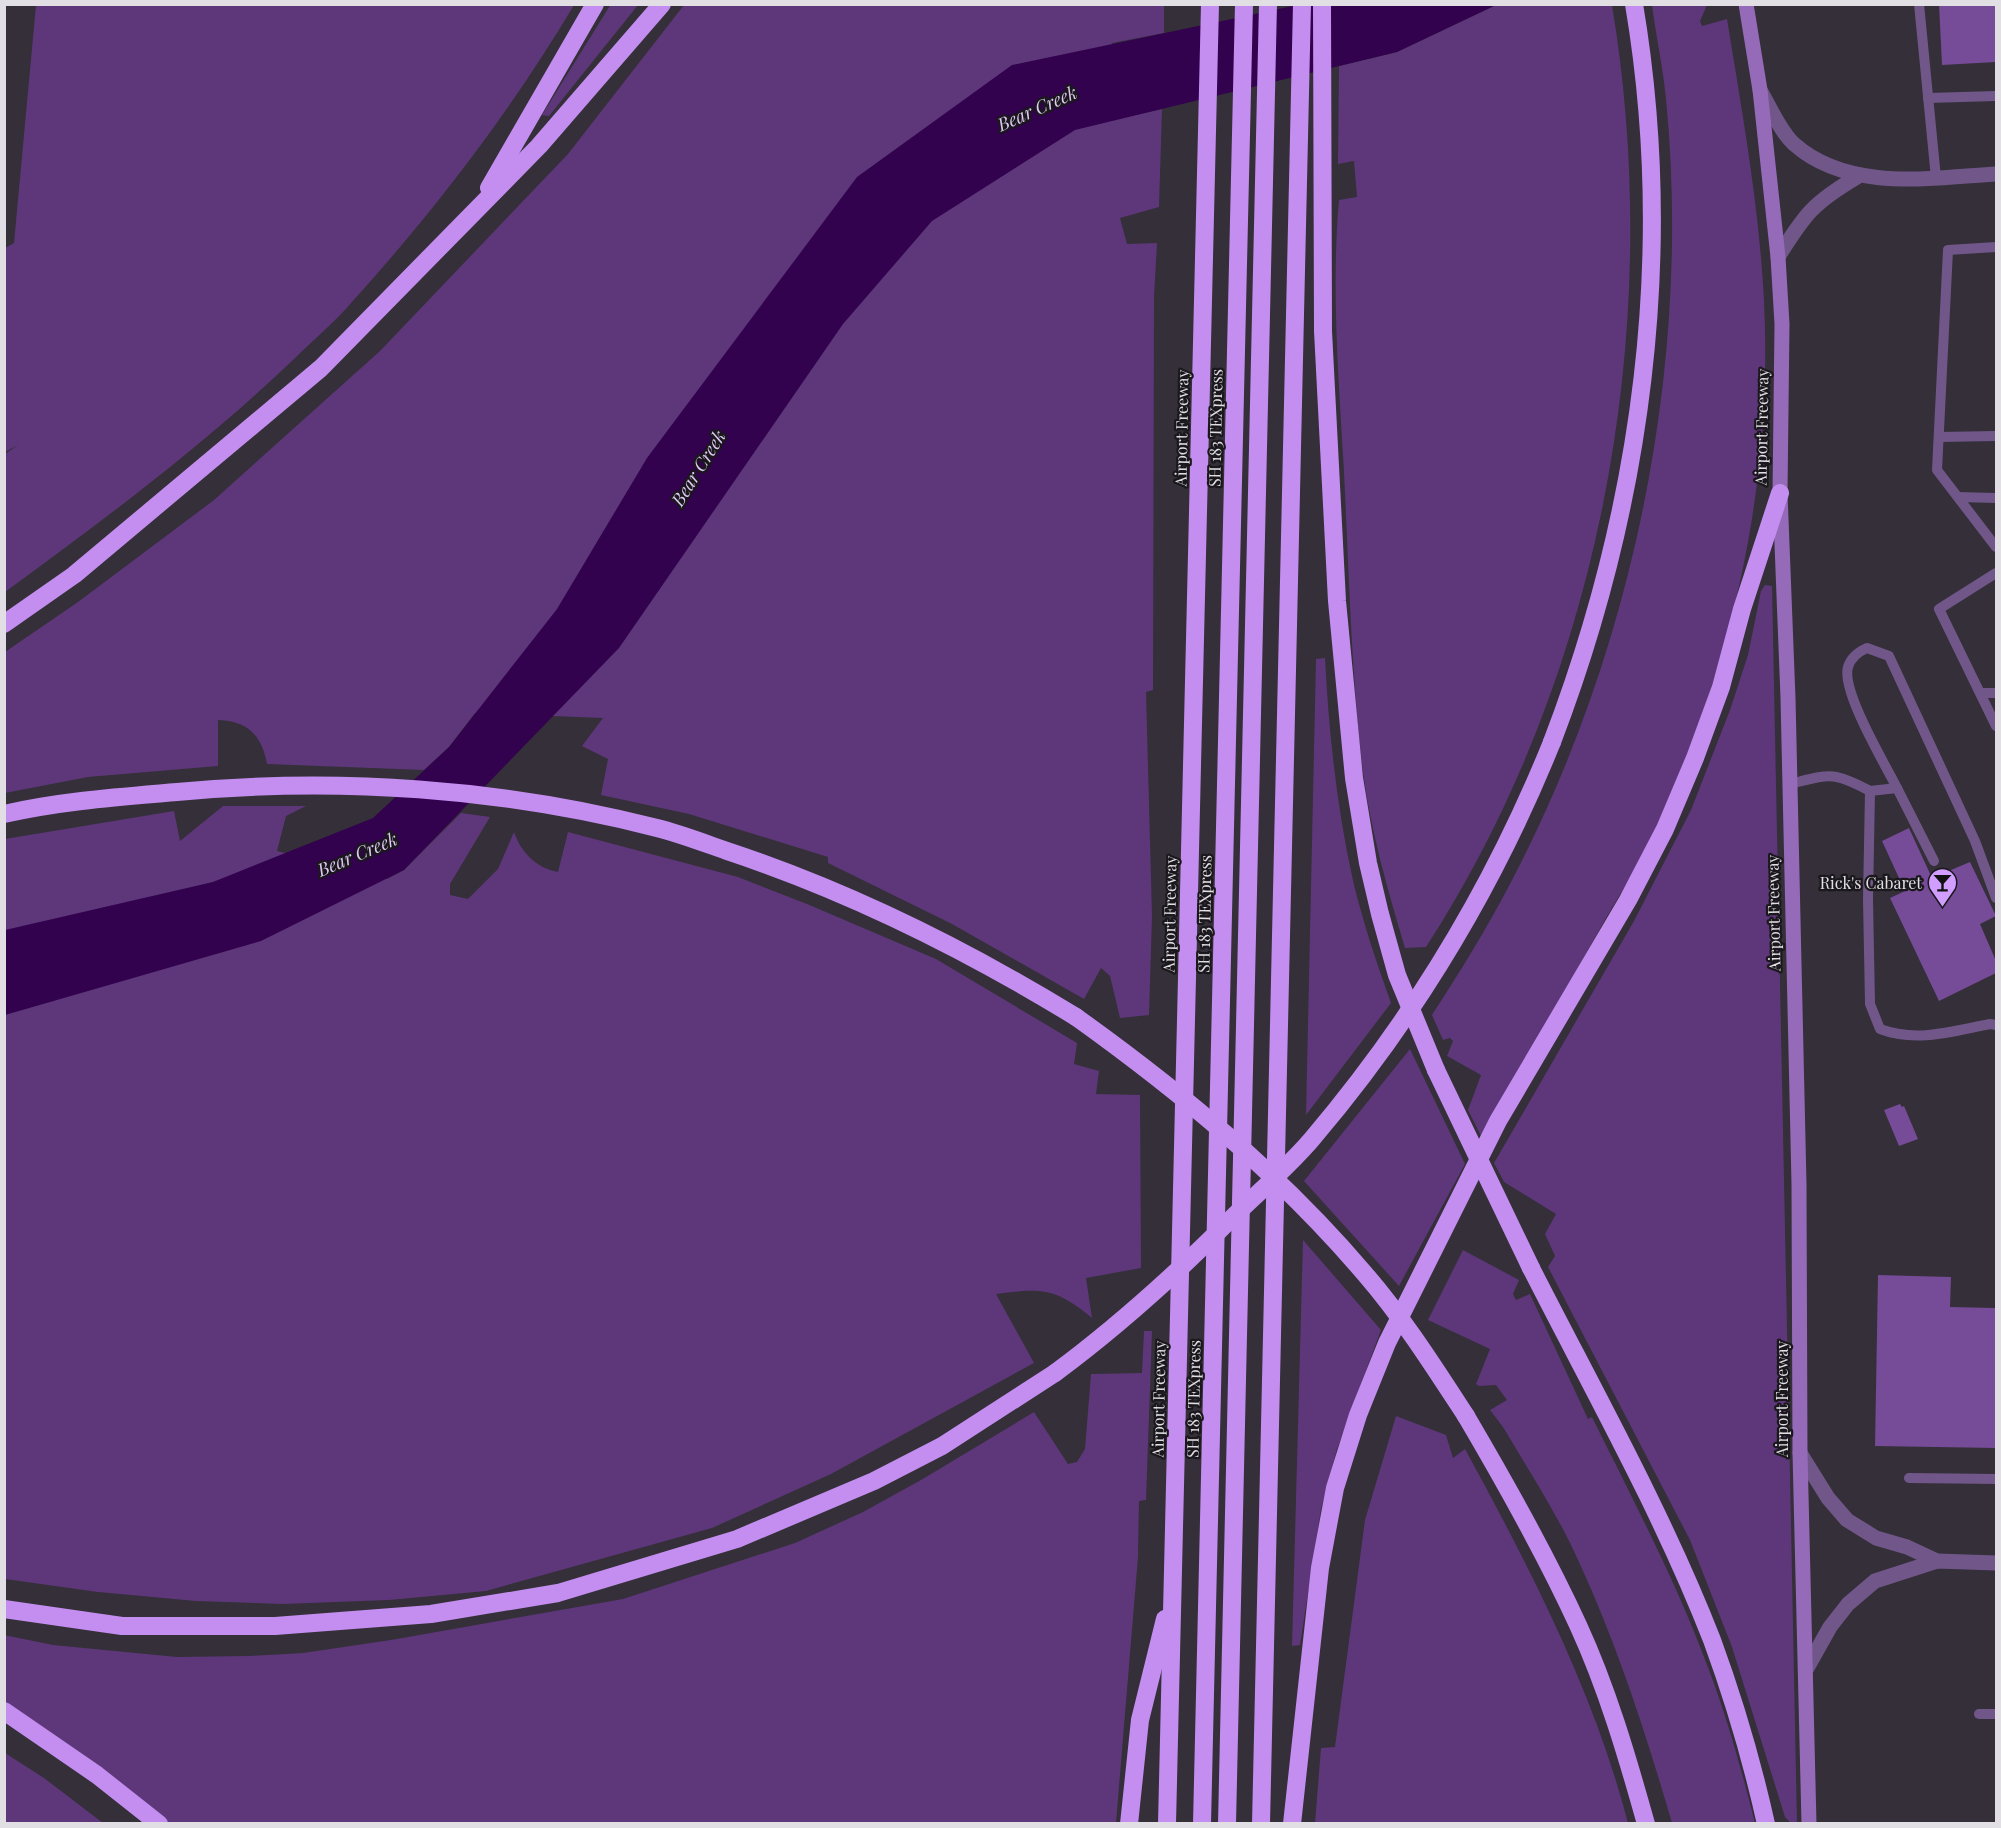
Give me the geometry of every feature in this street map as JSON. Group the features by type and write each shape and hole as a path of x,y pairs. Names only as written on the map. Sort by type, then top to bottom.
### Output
{"highway":[{"path":"478,208 531,111 595,4"},
{"path":"4,624 74,575 321,368 539,146 662,4"},
{"path":"1197,4 1208,61"},
{"name":"Airport Freeway","path":"1167,1824 1210,4"},
{"name":"SH 183 TEXpress","path":"1202,1824 1244,4"},
{"path":"1227,1824 1268,4"},
{"path":"1261,1824 1302,4"},
{"path":"1322,4 1323,331 1337,601 1354,778 1368,863 1397,975 1436,1070 1531,1268 1674,1552 1712,1640 1744,1735 1766,1824"},
{"path":"4,1609 122,1626 275,1626 431,1614 558,1593 737,1539 874,1481 942,1446 1055,1373 1165,1284 1311,1140 1393,1034 1443,962 1526,808 1579,672 1617,531 1632,459 1650,320 1653,248 1646,98 1634,4"},
{"path":"1292,1824 1320,1568 1335,1488 1358,1415 1387,1343 1498,1121 1628,900 1665,829 1695,758 1721,687 1742,609 1780,493"},
{"path":"4,814 51,803 272,785 366,786 456,794 598,816 658,828 760,862 839,892 940,939 999,970 1076,1017 1174,1090 1223,1131 1302,1205 1366,1275 1422,1349 1466,1416 1526,1518 1579,1627 1623,1741 1646,1824"},
{"path":"1129,1824 1140,1720 1173,1587"},
{"path":"4,1711 97,1775 159,1824"}],"main road":[{"name":"Airport Freeway","path":"1746,4 1760,90 1778,257 1782,324 1780,493 1790,784 1799,1184 1800,1453 1809,1824"}],"street":[{"path":"1760,90 1793,144 1817,160 1857,177 1936,178 1996,174"},
{"path":"1778,257 1802,219 1822,198 1857,177"},
{"path":"1800,1453 1827,1498 1847,1520 1876,1538 1906,1547 1936,1561"},
{"path":"1807,1668 1842,1612 1875,1581 1936,1561 1996,1561"}],"lane":[{"path":"1919,4 1936,178"},
{"path":"1928,98 1996,96"},
{"path":"1996,247 1948,250 1936,470 1996,547"},
{"path":"1939,436 1996,436"},
{"path":"1958,498 1996,498"},
{"path":"1996,573 1939,609 1982,693 1996,726"},
{"path":"1934,861 1849,691 1848,668 1856,653 1867,648 1889,656 1975,841 1996,898"},
{"path":"1982,693 1996,693"},
{"path":"1790,784 1829,774 1844,777 1870,791 1897,788"},
{"path":"1870,791 1868,899 1870,1004 1874,1018 1880,1029 1897,1035 1925,1036 1990,1024 1996,1025"},
{"path":"1909,1478 1996,1479"},
{"path":"1979,1714 1996,1714"}],"shaded area":[{"path":"611,4 638,5 549,116 542,115"},
{"path":"36,5 574,5 524,83 470,159 413,232 338,317 260,391 189,451 117,509 5,592 5,454 18,445 5,452 5,248 14,243"},
{"path":"684,5 1164,5 1164,33 1112,43 1099,123 1162,109 1159,207 1120,218 1127,244 1157,243 1154,297 1153,690 1146,692 1152,916 1149,1015 1120,1018 1110,976 1101,968 1084,999 952,924 828,863 828,857 689,814 601,795 608,759 582,746 603,718 475,713 449,747 424,770 267,764 261,745 252,732 238,723 218,720 218,766 88,777 5,793 5,652 78,602 214,500 380,351 568,154"},
{"path":"1496,5 1612,5 1626,126 1630,248 1623,371 1605,493 1577,613 1537,729 1487,841 1426,947 1405,948 1375,839 1363,772 1356,697 1338,370 1336,268 1339,200 1357,197 1354,161 1338,164 1339,66 1397,52"},
{"path":"1652,5 1707,5 1700,21 1702,26 1727,19 1754,195 1763,284 1765,373 1756,491 1747,550 1734,608 1700,721 1679,776 1643,855 1481,1136 1468,1110 1481,1075 1447,1056 1453,1041 1450,1038 1443,1040 1432,1015 1473,950 1511,882 1554,792 1591,698 1621,601 1644,502 1661,401 1670,300 1672,199 1666,99"},
{"path":"1765,585 1772,586 1797,1823 1791,1823 1785,1817 1732,1647 1690,1540 1548,1267 1555,1256 1545,1234 1556,1214 1504,1182 1494,1163 1634,921 1691,810 1730,710 1748,655 1761,591"},
{"path":"1325,658 1335,772 1348,857 1362,915 1391,1003 1306,1115 1316,659"},
{"path":"223,806 306,806 286,816 277,851 387,879 404,870 461,813 490,817 450,884 450,895 468,899 498,869 514,832 530,858 543,867 558,872 568,832 738,877 936,959 1077,1043 1074,1064 1099,1071 1096,1094 1140,1095 1141,1268 1086,1278 1092,1318 1068,1301 1047,1292 1025,1291 996,1294 1034,1363 831,1474 712,1528 486,1591 389,1600 283,1604 196,1601 98,1592 5,1579 5,839 174,811 180,841"},
{"path":"1410,1049 1465,1164 1399,1286 1304,1181"},
{"path":"1303,1240 1381,1330 1337,1449 1321,1509 1300,1645 1292,1646"},
{"path":"1463,1250 1519,1280 1513,1294 1516,1300 1530,1294 1588,1419 1592,1417 1683,1605 1722,1708 1755,1823 1672,1823 1630,1691 1593,1594 1553,1510 1503,1427 1490,1410 1507,1400 1496,1385 1479,1386 1476,1384 1490,1349 1428,1320"},
{"path":"1144,1331 1152,1331 1146,1500 1139,1501 1138,1557 1116,1823 168,1823 61,1741 5,1706 4,1635 53,1645 177,1657 303,1653 391,1640 623,1599 795,1543 863,1512 1034,1412 1068,1464 1077,1462 1085,1449 1091,1374 1142,1373"},
{"path":"1396,1416 1446,1435 1453,1458 1465,1449 1536,1585 1579,1678 1614,1774 1628,1823 1315,1823 1321,1748 1335,1747 1365,1520"},
{"path":"5,1753 44,1778 103,1823 5,1823"}],"water":[{"name":"Bear Creek","path":"1298,5 1496,5 1397,52 1075,130 932,221 843,324 619,648 404,870 261,941 5,1015 5,930 213,882 373,818 449,747 557,609 647,458 857,177 1012,65"}],"building":[{"path":"1939,4 1996,4 1996,62 1942,65"},
{"name":"Rick's Cabaret","path":"1909,828 1932,878 1970,862 1996,916 1980,924 1996,961 1996,973 1939,1001 1890,898 1905,891 1882,841"},
{"path":"1900,1104 1904,1106 1918,1139 1899,1146 1884,1110"},
{"path":"1878,1275 1951,1277 1950,1307 1996,1308 1996,1448 1875,1446"}],"place":[{"name":"Rick's Cabaret","path":"1943,908"}]}
